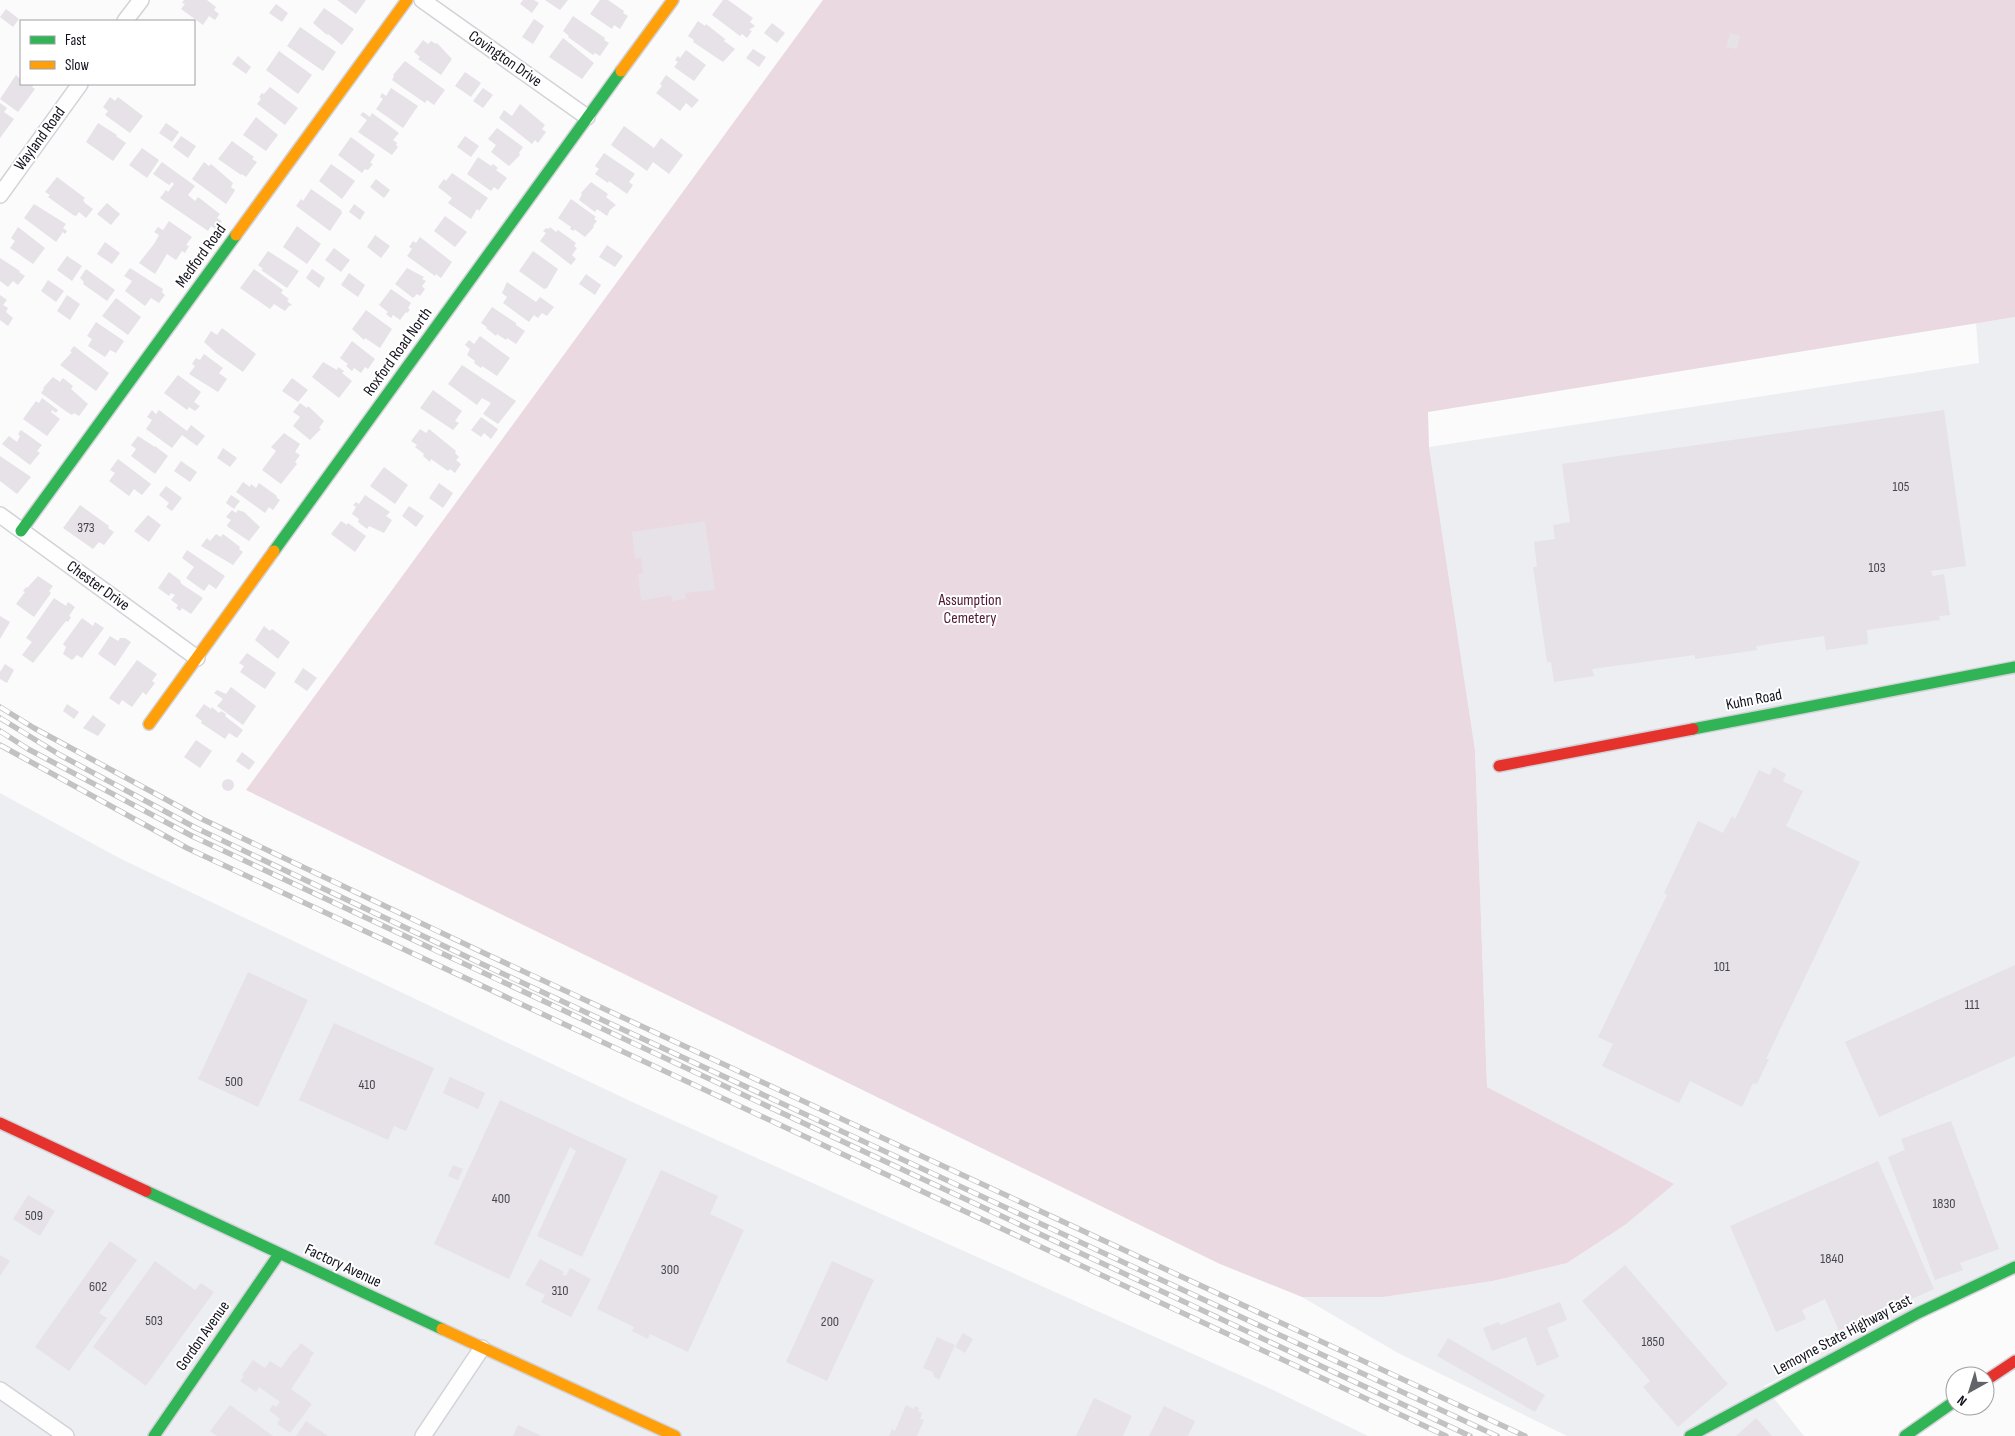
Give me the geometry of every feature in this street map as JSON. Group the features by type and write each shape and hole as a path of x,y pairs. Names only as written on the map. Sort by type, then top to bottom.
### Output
{"street":[{"path":"127,20 141,0"},
{"name":"Medford Road","path":"21,531 407,0"},
{"name":"Covington Drive","path":"422,0 587,117"},
{"name":"Roxford Road North","path":"149,724 587,117 674,0"},
{"name":"Wayland Road","path":"0,195 79,85"},
{"name":"Chester Drive","path":"0,515 197,658"},
{"name":"Kuhn Road","path":"1499,766 2015,667"},
{"name":"Factory Avenue","path":"0,1123 675,1436"},
{"name":"Gordon Avenue","path":"154,1436 279,1254"},
{"name":"Lemoyne State Highway East","path":"1690,1436 1918,1313 2015,1267"},
{"path":"423,1436 482,1348"},
{"path":"1995,1374 2015,1361"},
{"path":"0,1390 66,1436"},
{"path":"1905,1436 1945,1408"}],"shaded area":[{"path":"2015,317 2015,1263 1764,1386 1804,1436 1567,1436 1398,1353 1302,1297 1383,1297 1493,1281 1567,1263 1625,1225 1673,1184 1487,1087 1475,750 1429,447 1979,363 1976,323"},
{"path":"0,793 121,859 630,1101 1271,1389 1368,1436 0,1436"}],"green space":[{"name":"Assumption Cemetery","path":"823,0 2015,0 2015,317 1428,412 1429,447 1475,750 1487,1087 1674,1184 1625,1225 1567,1263 1493,1281 1383,1297 1302,1297 1220,1264 246,790"}],"building":[{"path":"184,0 207,0 216,7 214,10 219,14 215,20 209,16 203,25 181,9 185,4 182,3"},
{"path":"337,0 366,0 356,14"},
{"path":"523,0 534,0 539,3 532,13 520,4"},
{"path":"545,0 568,0 560,10"},
{"path":"600,0 608,0 628,16 620,29 614,25 612,29 590,14"},
{"path":"723,0 728,0 753,18 750,22 755,26 749,30 752,31 747,38 742,34 740,36 712,15"},
{"path":"276,4 288,13 282,22 269,13"},
{"path":"324,8 354,29 342,45 313,23"},
{"path":"6,9 19,19 13,27 0,17"},
{"path":"573,16 605,38 604,40 609,43 600,56 595,53 593,55 568,37 563,31"},
{"path":"534,19 544,26 533,44 522,37"},
{"path":"698,21 705,26 706,24 735,49 723,62 693,42 694,40 688,36"},
{"path":"772,23 785,33 777,43 764,33"},
{"path":"300,27 336,52 323,71 287,46"},
{"path":"1730,33 1740,36 1737,49 1726,47"},
{"path":"563,38 594,63 582,79 549,57"},
{"path":"423,40 428,44 431,41 437,43 452,59 441,75 418,59 420,57 414,52"},
{"path":"753,49 766,57 759,67 746,58"},
{"path":"686,50 706,65 694,81 674,67 678,62 675,60 678,56 680,58"},
{"path":"279,51 312,75 298,94 266,70"},
{"path":"238,56 251,67 246,74 232,64"},
{"path":"405,61 445,90 434,105 427,100 425,103 392,80 393,75"},
{"path":"465,72 481,83 471,97 455,86"},
{"path":"16,75 19,78 20,76 20,85 33,85 32,87 35,89 18,112 0,99"},
{"path":"666,75 699,100 692,108 686,103 680,111 656,93 662,86 660,84"},
{"path":"270,87 298,108 285,125 257,104 261,99 259,97 262,93 264,94"},
{"path":"391,88 418,106 403,128 376,109 383,99 380,97 382,93 386,96"},
{"path":"483,88 493,95 483,108 473,101"},
{"path":"110,97 115,101 118,97 143,116 130,133 105,115 108,111 103,107"},
{"path":"0,103 7,108 4,112 14,119 0,138"},
{"path":"520,104 545,125 542,129 546,132 538,143 535,140 532,144 499,118 504,110 512,116"},
{"path":"363,112 370,117 372,113 399,133 393,140 397,143 398,147 392,155 358,132 367,120 360,115"},
{"path":"256,117 278,135 266,151 243,135"},
{"path":"98,123 126,143 113,161 86,142"},
{"path":"166,123 179,132 172,142 159,133"},
{"path":"624,126 654,148 661,138 683,155 669,174 653,162 647,171 611,145"},
{"path":"497,128 523,147 519,153 520,155 509,166 491,152 496,145 488,139"},
{"path":"181,136 196,146 188,158 173,147"},
{"path":"465,136 479,146 471,157 457,147"},
{"path":"351,137 375,155 370,163 373,164 362,173 338,155"},
{"path":"232,141 254,157 252,159 257,162 246,177 218,159"},
{"path":"142,148 159,160 147,178 129,165"},
{"path":"604,153 635,174 629,182 633,185 627,194 595,174 599,169 595,166"},
{"path":"478,157 491,166 493,164 498,168 496,170 507,178 498,190 494,187 491,191 467,174"},
{"path":"162,162 195,186 188,195 195,201 198,197 220,214 217,218 222,221 215,229 211,226 208,231 160,198 174,184 172,182 169,185 153,174"},
{"path":"204,162 209,166 211,164 233,183 231,187 235,190 226,204 192,179"},
{"path":"331,164 355,181 342,199 319,181"},
{"path":"452,173 488,198 479,211 477,209 471,219 448,203 452,198 438,187"},
{"path":"57,177 85,198 83,200 85,203 93,209 86,218 79,212 76,216 73,215 48,197 50,195 45,192"},
{"path":"376,179 390,190 384,198 370,187"},
{"path":"591,182 608,194 606,197 616,205 607,216 597,209 595,212 579,200 581,193"},
{"path":"311,189 341,210 342,213 330,231 296,206 301,199 303,201"},
{"path":"571,199 596,217 594,219 597,221 594,227 585,237 574,229 574,231 570,229 571,227 558,218"},
{"path":"107,203 120,214 111,225 97,214"},
{"path":"34,204 66,224 63,228 67,231 65,234 63,232 56,242 24,218"},
{"path":"354,204 365,212 360,220 349,212"},
{"path":"445,216 467,232 455,247 434,231"},
{"path":"169,221 192,237 186,245 189,246 185,253 182,251 176,260 167,254 155,274 139,263 159,235 154,232 158,227 163,230"},
{"path":"297,226 321,244 307,264 283,247"},
{"path":"18,227 45,248 33,264 10,248 15,241 11,238"},
{"path":"550,227 556,232 558,230 576,243 574,246 577,248 572,255 576,259 571,265 540,241 546,233 543,231"},
{"path":"375,235 390,246 381,258 367,247"},
{"path":"420,237 452,262 441,278 436,274 435,276 407,256 412,249 409,247 413,241 416,243"},
{"path":"105,242 120,253 112,264 97,254"},
{"path":"607,245 623,256 615,267 599,257"},
{"path":"334,248 350,260 341,272 325,260"},
{"path":"268,251 299,271 287,288 261,270 263,269 258,265"},
{"path":"533,251 558,269 547,288 544,289 519,271"},
{"path":"67,256 82,266 72,281 57,270"},
{"path":"0,258 25,276 18,285 13,281 8,287 0,281"},
{"path":"130,268 163,289 162,292 165,295 159,303 151,298 145,306 125,291 132,281 124,276"},
{"path":"407,268 424,277 422,279 426,281 422,286 425,289 420,296 417,294 413,298 395,284"},
{"path":"86,269 115,290 107,301 83,284 84,282 80,278"},
{"path":"254,269 283,290 281,293 289,299 287,301 292,305 285,311 274,304 270,309 240,288"},
{"path":"312,269 325,278 319,288 306,278"},
{"path":"349,273 365,285 358,297 341,285"},
{"path":"586,274 601,285 595,295 579,284"},
{"path":"48,280 64,291 56,302 41,291"},
{"path":"507,282 536,302 540,297 554,307 547,316 542,313 538,318 534,315 529,322 503,303 507,297 502,293"},
{"path":"391,289 411,303 408,308 410,310 400,320 393,315 391,318 386,314 388,312 379,305"},
{"path":"0,295 7,300 3,305 8,308 6,312 13,318 8,326 0,320"},
{"path":"67,295 80,304 70,320 57,311"},
{"path":"116,298 141,317 128,335 102,316"},
{"path":"492,307 525,331 516,344 497,334 496,336 481,323"},
{"path":"366,310 392,329 380,348 365,338 364,340 352,329"},
{"path":"96,322 124,341 116,353 110,350 105,357 88,346 92,339 87,336"},
{"path":"222,328 256,354 243,372 204,342 211,331 217,335"},
{"path":"480,336 510,358 497,376 482,366 481,368 467,355 470,349 465,345 469,340 474,344"},
{"path":"352,341 375,359 368,369 365,367 361,373 354,368 352,371 346,366 348,364 340,358"},
{"path":"74,346 109,373 96,391 60,365 72,352 70,351"},
{"path":"204,354 223,368 219,373 227,379 218,392 189,374 195,366 192,364 196,358 200,360"},
{"path":"323,362 337,370 338,367 352,381 339,398 312,377"},
{"path":"462,365 516,401 498,424 483,414 491,403 482,398 477,405 448,384"},
{"path":"178,375 201,392 194,402 200,406 195,411 189,407 187,410 164,393"},
{"path":"53,377 60,382 63,378 73,386 71,389 88,404 79,416 67,412 41,393"},
{"path":"292,378 308,390 298,402 282,391"},
{"path":"433,390 462,411 455,421 459,423 453,430 420,408"},
{"path":"42,398 58,410 56,413 52,410 51,412 60,419 47,436 23,419 36,401 39,403"},
{"path":"300,403 307,408 308,406 324,421 319,428 321,429 310,440 293,426 300,417 293,412"},
{"path":"152,410 156,414 159,410 187,431 191,425 205,436 197,446 182,435 172,448 146,429 152,420 147,417"},
{"path":"1944,410 1966,566 1931,571 1933,576 1944,574 1950,615 1939,616 1940,620 1867,630 1868,644 1826,650 1824,636 1756,646 1757,650 1695,659 1695,655 1592,669 1594,676 1554,682 1551,662 1547,662 1533,567 1537,567 1534,542 1555,539 1553,525 1570,522 1562,464"},
{"path":"481,417 498,429 491,439 484,433 481,437 471,430"},
{"path":"420,429 426,433 429,429 456,451 455,453 459,457 456,460 461,464 455,473 450,469 448,471 431,459 430,462 415,447 417,445 411,441"},
{"path":"21,430 42,445 37,451 40,453 30,465 2,444 9,436 17,442 20,436 18,434"},
{"path":"284,433 300,444 295,452 300,455 295,462 297,464 281,484 262,470 276,451 271,447"},
{"path":"138,436 168,456 155,474 131,456 136,449 131,445"},
{"path":"223,448 237,458 230,467 217,458"},
{"path":"0,456 31,477 17,494 0,481"},
{"path":"118,459 151,484 142,495 134,489 129,496 109,481 115,473 110,470"},
{"path":"181,461 197,472 190,482 174,471"},
{"path":"384,467 408,485 395,504 370,486"},
{"path":"243,482 250,487 251,484 256,488 259,483 280,500 273,510 269,507 265,513 236,492"},
{"path":"439,483 453,493 443,508 429,498"},
{"path":"166,486 182,498 172,511 166,507 169,503 159,495"},
{"path":"231,495 240,501 234,509 226,503"},
{"path":"365,495 390,512 386,516 392,520 384,533 369,526 367,529 352,514 356,507 353,505 356,502 359,504"},
{"path":"80,505 109,526 108,528 114,532 104,545 99,542 93,549 63,528"},
{"path":"409,506 424,516 416,527 402,516"},
{"path":"232,510 236,513 238,510 244,512 260,527 249,541 228,527 227,525 231,520 226,517"},
{"path":"148,515 161,525 149,542 134,531"},
{"path":"341,521 347,525 348,523 366,536 355,552 331,534"},
{"path":"705,521 715,590 685,593 686,599 672,601 671,595 641,601 638,574 643,573 641,558 635,559 632,532"},
{"path":"216,534 221,537 223,534 240,547 239,549 243,552 233,565 201,546 207,538 210,541"},
{"path":"187,550 225,576 216,589 209,584 204,591 186,578 194,567 182,558"},
{"path":"169,572 181,581 183,585 203,598 191,614 182,608 180,611 176,608 178,605 171,600 175,595 171,593 169,596 158,588"},
{"path":"38,576 53,586 49,591 51,593 34,617 16,604 25,592 23,591 26,587"},
{"path":"54,598 66,606 68,602 75,607 69,616 71,617 68,622 66,621 33,663 22,655 32,642 26,638"},
{"path":"0,616 10,622 0,639"},
{"path":"82,618 93,626 95,622 104,628 82,658 77,655 72,660 63,654 66,647 63,644"},
{"path":"264,626 270,631 272,629 290,642 278,659 255,640"},
{"path":"110,636 118,641 120,638 125,638 131,642 115,666 98,654"},
{"path":"247,653 276,673 265,689 240,672 244,666 239,663"},
{"path":"137,660 157,674 152,681 155,683 146,695 143,692 132,707 122,700 119,705 109,698"},
{"path":"5,664 14,670 7,683 0,679 0,672"},
{"path":"303,668 317,678 307,691 294,682"},
{"path":"231,687 256,706 243,725 217,706 223,699 214,693 217,690 226,694"},
{"path":"67,704 79,712 74,719 63,711"},
{"path":"204,704 211,709 212,707 219,713 221,711 226,714 225,716 243,730 237,738 229,733 225,739 201,723 202,721 195,716"},
{"path":"93,715 106,725 98,736 83,728"},
{"path":"196,740 212,751 200,768 184,757"},
{"path":"242,752 255,762 249,770 236,761"},
{"path":"1773,767 1786,774 1783,781 1803,791 1786,826 1860,862 1766,1059 1769,1059 1757,1084 1753,1083 1742,1107 1690,1081 1679,1103 1602,1066 1613,1044 1598,1037 1667,895 1664,893 1698,821 1723,833 1732,816 1735,819 1759,770 1770,775"},
{"path":"226,779 230,779 234,785 230,791 226,791 222,787 222,783"},
{"path":"2015,965 2015,1056 1879,1117 1845,1042"},
{"path":"248,972 308,1000 258,1107 198,1079"},
{"path":"334,1023 434,1068 406,1131 394,1126 388,1140 299,1100"},
{"path":"450,1077 485,1093 478,1109 443,1093"},
{"path":"500,1100 627,1159 582,1257 537,1236 576,1151 570,1147 509,1279 434,1244"},
{"path":"1951,1121 1999,1249 1960,1263 1963,1270 1935,1280 1888,1157 1905,1150 1901,1139"},
{"path":"1878,1161 1934,1289 1839,1331 1825,1299 1802,1310 1806,1319 1776,1332 1730,1226"},
{"path":"453,1165 463,1169 458,1180 448,1176"},
{"path":"661,1170 718,1196 710,1214 744,1230 688,1352 650,1334 648,1339 632,1331 634,1327 597,1309"},
{"path":"28,1195 55,1211 40,1236 13,1219"},
{"path":"110,1241 137,1260 99,1313 107,1318 69,1371 35,1347"},
{"path":"0,1255 10,1261 0,1276"},
{"path":"540,1259 564,1272 562,1274 566,1276 570,1268 591,1279 571,1317 541,1302 545,1295 525,1285"},
{"path":"155,1261 195,1290 201,1283 214,1292 146,1386 93,1347"},
{"path":"832,1261 874,1280 827,1381 786,1362"},
{"path":"1625,1265 1728,1384 1678,1427 1643,1387 1650,1381 1582,1301"},
{"path":"1560,1302 1567,1320 1547,1328 1559,1357 1537,1366 1526,1337 1492,1351 1483,1328 1499,1322 1500,1325"},
{"path":"963,1333 973,1339 965,1353 955,1347"},
{"path":"937,1337 955,1345 939,1380 934,1377 933,1372 923,1368"},
{"path":"1448,1338 1545,1395 1535,1412 1437,1356"},
{"path":"301,1343 314,1353 291,1389 312,1404 290,1433 277,1424 280,1419 269,1410 273,1405 276,1407 280,1402 259,1387 256,1392 240,1381 253,1360 265,1368 270,1361 281,1368"},
{"path":"1094,1398 1132,1416 1123,1436 1076,1436"},
{"path":"230,1405 273,1436 217,1436 210,1431"},
{"path":"906,1405 914,1409 915,1406 919,1408 918,1411 922,1413 920,1419 924,1420 917,1436 889,1436 892,1429 895,1431"},
{"path":"1164,1406 1195,1421 1188,1436 1149,1436"},
{"path":"1756,1418 1772,1436 1736,1436"},
{"path":"306,1421 328,1436 296,1436"},
{"path":"518,1425 542,1436 513,1436"}],"railway":[{"path":"0,707 34,728 202,819 486,954 1525,1436"},
{"path":"0,718 60,755 196,828 482,964 1497,1436"},
{"path":"0,731 28,749 192,836 1470,1436"},
{"path":"0,745 187,848 1446,1436"}],"traffic: fast":[{"path":"274,551 621,71"},
{"path":"21,531 236,235"},
{"path":"1693,729 2015,667"},
{"path":"146,1191 442,1329"},
{"path":"154,1436 279,1254"},
{"path":"1690,1436 1918,1313 2015,1267"},
{"path":"1905,1436 1945,1408"}],"traffic: slow":[{"path":"236,235 407,0"},
{"path":"621,71 673,0"},
{"path":"149,724 274,551"},
{"path":"442,1329 675,1436"}],"traffic: jam":[{"path":"1499,766 1693,729"},
{"path":"0,1123 146,1191"},
{"path":"1995,1374 2015,1361"}]}
